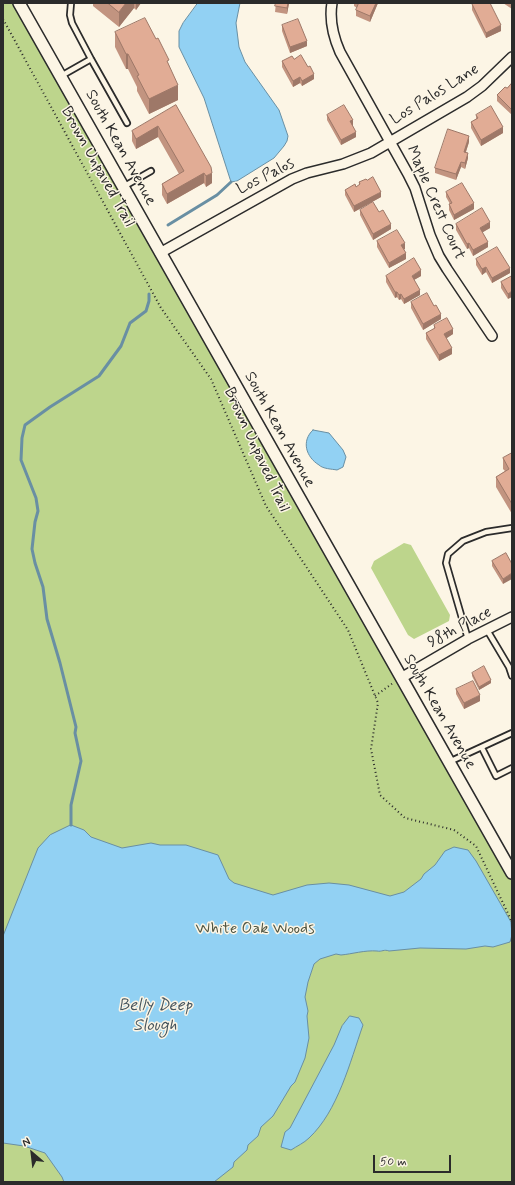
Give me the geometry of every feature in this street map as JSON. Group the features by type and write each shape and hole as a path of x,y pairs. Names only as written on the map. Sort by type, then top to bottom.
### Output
{"street":[{"name":"South Kean Avenue","path":"19,3 512,873"},
{"name":"Maple Crest Court","path":"332,3 331,26 340,52 391,141 415,188 430,235 439,256 492,336"},
{"name":"Los Palos Lane","path":"391,141 467,97 482,86 512,57"},
{"name":"Los Palos","path":"160,253 292,179 307,173 359,159 391,141"},
{"name":"98th Place","path":"401,678 512,617"}],"lane":[{"path":"71,3 70,15 72,23 127,123"},
{"path":"61,76 91,59"},
{"path":"123,187 151,171"},
{"path":"468,640 446,563 448,554 463,541 486,532 512,528"},
{"path":"486,630 509,667 512,676"},
{"path":"449,762 512,734"},
{"path":"482,748 496,776 512,768"}],"path":[{"name":"Brown Unpaved Trail","path":"3,19 161,308 211,379 266,506 348,630 378,703 371,749 380,795 405,818 454,830 476,846 512,922"},
{"path":"375,696 401,678"}],"green space":[{"name":"White Oak Woods","path":"3,3 19,3 512,876 512,1182 3,1182"},
{"path":"404,543 411,545 450,615 449,621 414,639 408,635 371,568 374,561"}],"water":[{"path":"198,3 240,3 236,23 239,47 245,62 279,110 288,136 284,146 274,158 237,181 231,182 204,98 179,47 179,31"},
{"path":"313,430 329,433 343,450 346,457 343,467 337,470 325,468 311,458 306,444 309,434"},
{"name":"Belly Deep Slough","path":"71,825 84,830 91,837 122,848 151,843 160,845 186,845 218,855 229,879 234,883 273,895 307,885 329,883 349,885 390,896 404,892 421,879 424,874 435,865 445,851 454,847 468,850 476,861 511,922 512,935 510,942 493,947 485,946 466,949 420,948 389,951 368,951 341,955 336,954 320,959 314,964 308,982 305,997 308,1011 309,1038 305,1058 295,1082 273,1116 261,1127 258,1136 248,1145 247,1150 234,1162 233,1167 214,1182 64,1182 45,1153 24,1146 3,1143 3,936 38,848 50,835"},
{"path":"350,1016 359,1018 363,1025 348,1070 328,1114 319,1127 303,1143 291,1150 281,1147 285,1132 290,1128 334,1045 342,1026"}],"building":[{"path":"108,3 126,3 119,12"},
{"path":"276,3 288,3 287,8 275,6"},
{"path":"359,3 376,3 370,16 356,10"},
{"path":"490,3 501,25 486,33 472,4"},
{"path":"145,18 156,39 158,38 169,60 167,61 178,85 149,99 137,76 139,75 115,32"},
{"path":"298,19 307,41 290,47 282,25"},
{"path":"301,55 308,67 310,66 314,74 302,81 300,77 293,81 282,61 292,56 294,59"},
{"path":"512,83 512,110 497,95 505,87 507,88"},
{"path":"176,105 211,167 212,173 206,176 204,173 167,194 162,184 184,171 158,126 136,139 132,131"},
{"path":"344,105 353,120 350,121 356,132 341,140 327,115"},
{"path":"491,106 503,127 481,140 471,122 478,118 476,115"},
{"path":"448,129 469,136 464,152 468,153 465,163 461,162 456,174 435,168"},
{"path":"373,177 381,192 354,206 345,190 355,184 356,187 360,184 359,182"},
{"path":"462,183 474,203 454,215 449,204 452,203 446,192"},
{"path":"373,202 379,212 383,210 391,224 373,234 360,210"},
{"path":"482,208 490,222 480,228 488,242 473,250 469,243 467,244 456,224"},
{"path":"397,230 405,243 401,245 406,253 389,263 377,241"},
{"path":"497,247 510,268 492,278 486,267 482,269 476,259"},
{"path":"414,258 421,270 412,276 420,290 404,299 401,294 399,295 395,292 386,276"},
{"path":"512,276 512,291 508,294 501,282"},
{"path":"427,293 434,306 436,305 441,314 423,324 411,302"},
{"path":"447,318 453,329 444,334 452,348 439,355 426,333 435,328 434,325"},
{"path":"512,453 512,504 496,477 509,469 503,458"},
{"path":"506,553 512,564 512,573 503,579 492,561"},
{"path":"484,666 491,680 479,687 472,673"},
{"path":"473,681 480,695 464,703 456,689"}],"waterway":[{"path":"168,225 217,195 231,182"},
{"path":"71,825 71,805 81,761 75,733 76,727 47,619 43,587 32,549 35,522 38,511 36,498 21,460 22,438 25,425 50,407 99,376 121,346 130,323 146,311 149,301 149,294"}]}
